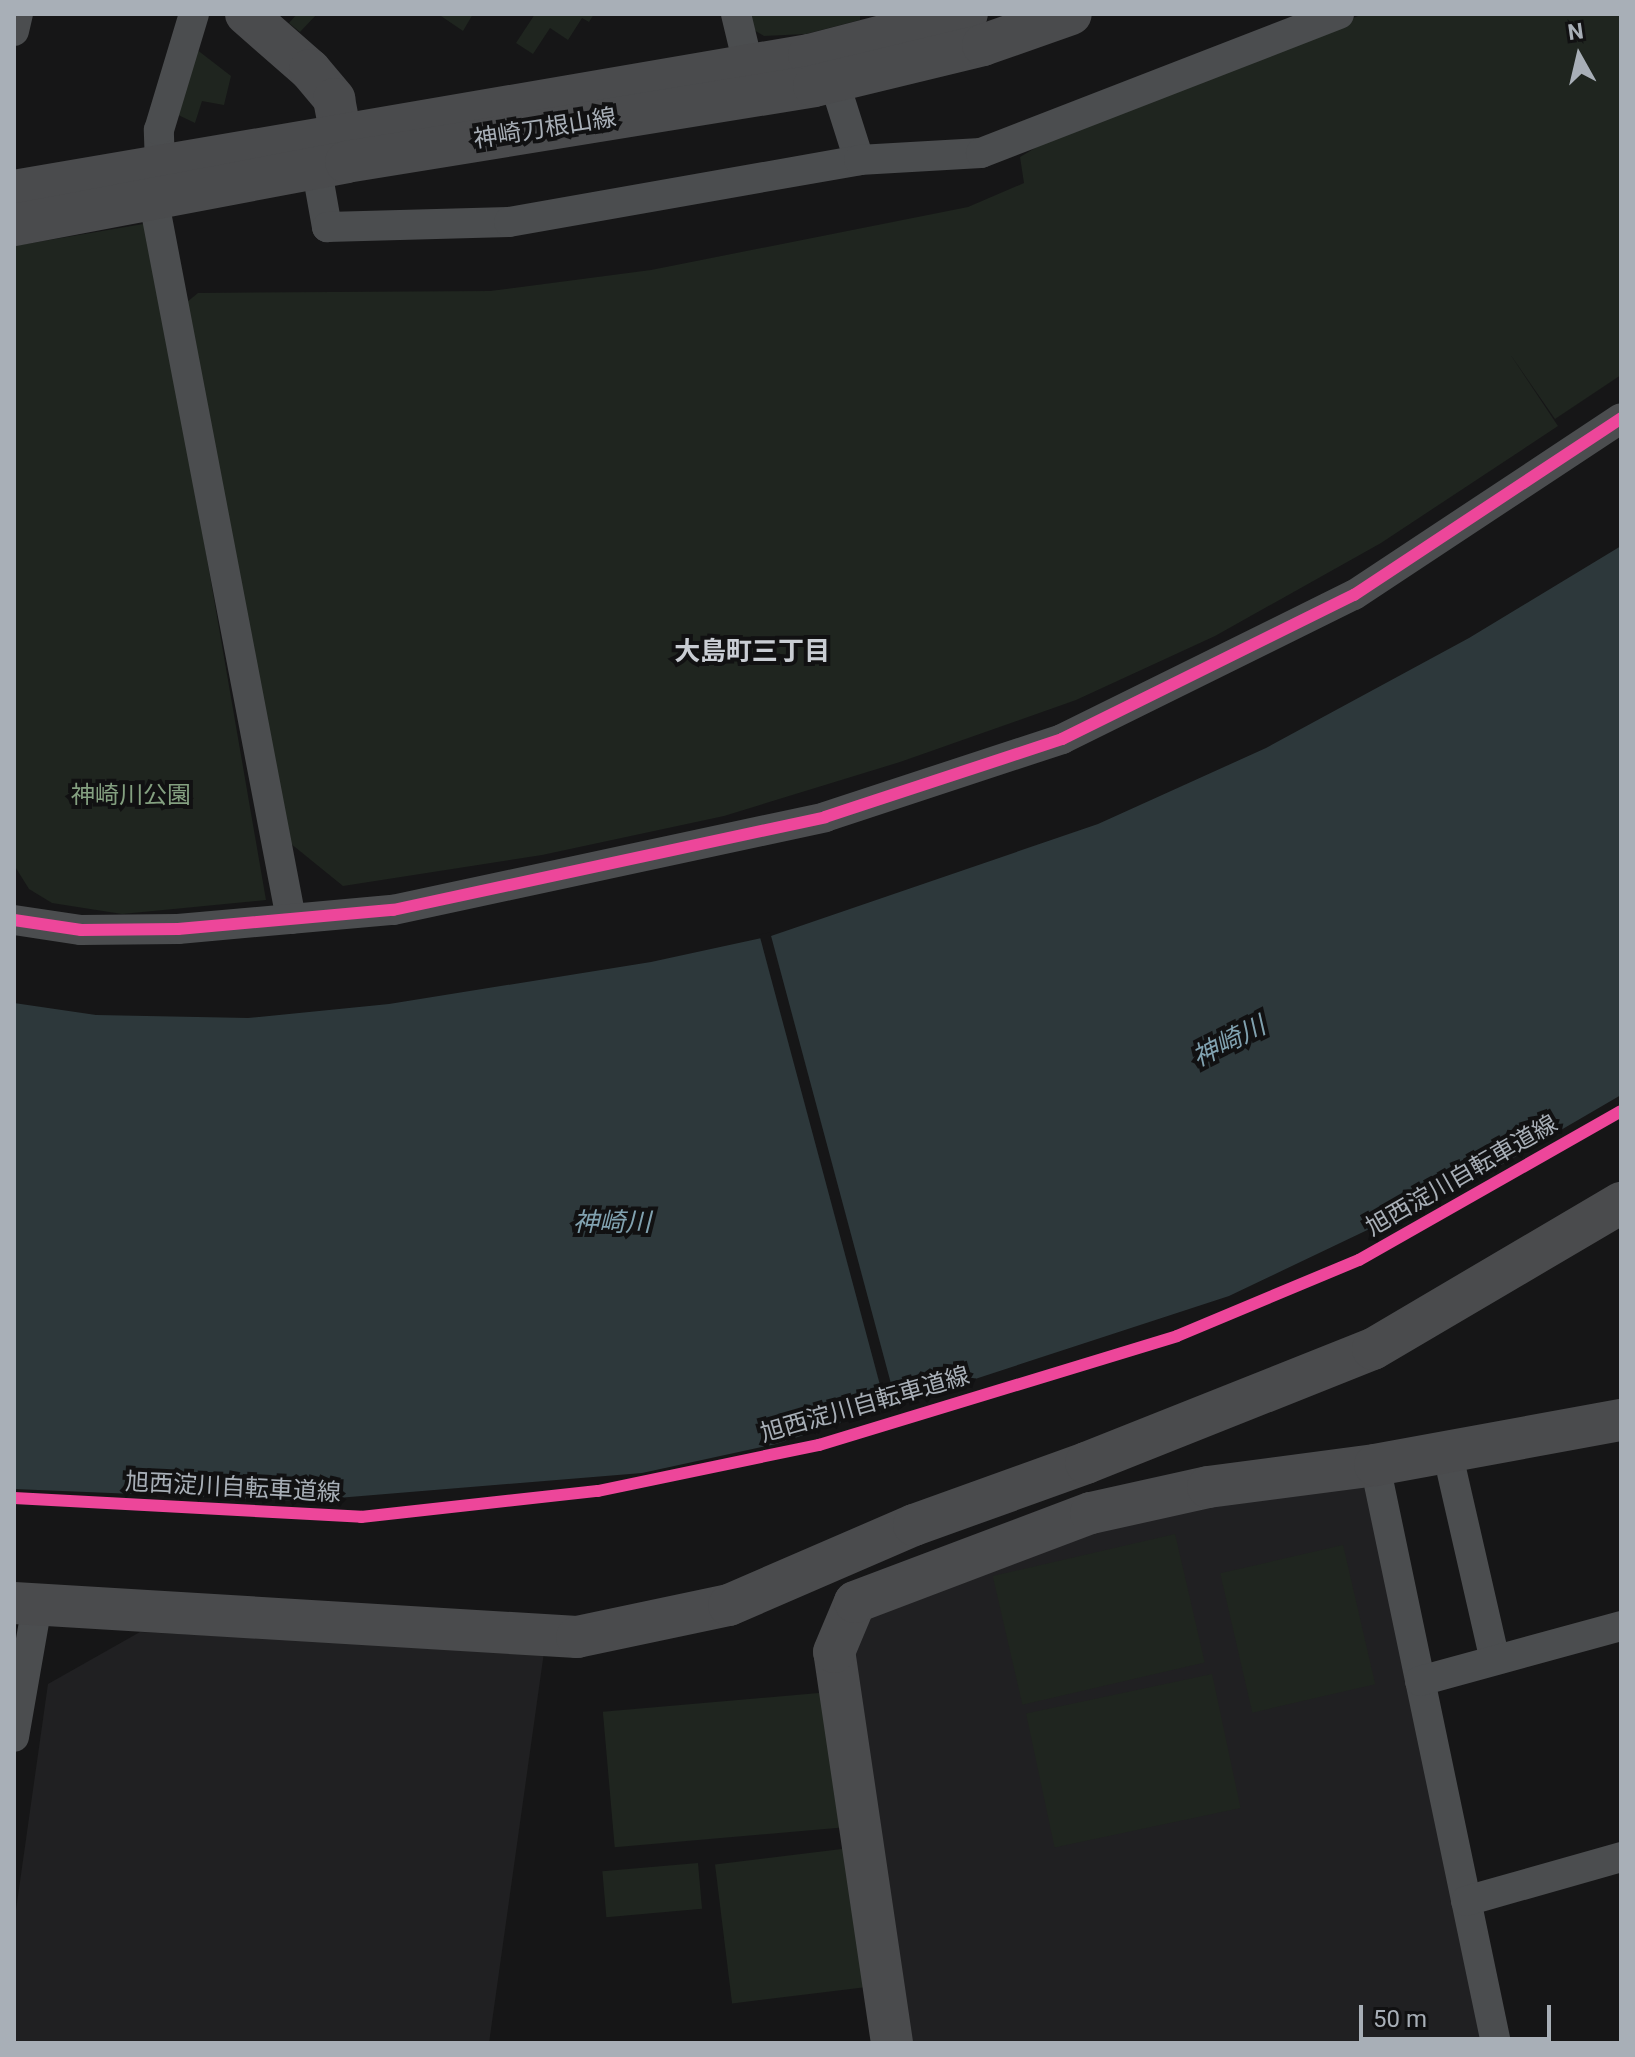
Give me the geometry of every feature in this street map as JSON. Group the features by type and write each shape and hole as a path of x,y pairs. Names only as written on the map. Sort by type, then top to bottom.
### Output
{"street":[{"path":"14,31 18,14"},
{"path":"194,14 159,130 157,184 291,919"},
{"path":"246,14 310,70 334,99 335,156 327,227 509,222 859,160 981,153 1339,14"},
{"path":"736,14 752,79"},
{"name":"神崎刀根山線","path":"752,79 809,55 967,14"},
{"name":"神崎刀根山線","path":"14,191 157,184 335,156 752,79 834,81 983,45 1071,14"},
{"path":"834,81 859,160"},
{"name":"神崎刀根山線","path":"14,225 157,184"},
{"path":"20,915 178,929 393,910 810,820 1062,739 1354,595 1621,418"},
{"path":"14,1737 25,1604 577,1637 729,1605 914,1525 1086,1463 1373,1349 1621,1203"},
{"path":"892,2043 834,1652 855,1602 1091,1513 1208,1487 1375,1465 1621,1420"},
{"path":"1447,1451 1495,1660"},
{"path":"1375,1465 1496,2043"},
{"path":"1420,1681 1621,1626"},
{"path":"1466,1901 1621,1857"}],"shaded area":[{"path":"1364,1448 1485,2043 911,2043 842,1598"},
{"path":"140,1632 544,1652 489,2043 14,2043 14,1924 48,1684"}],"green space":[{"path":"297,14 317,14 300,32 289,23"},
{"path":"438,14 473,14 463,31"},
{"path":"535,14 594,14 589,22 582,18 568,40 550,28 533,54 516,43"},
{"path":"749,14 860,14 860,20 806,34 764,36 754,30"},
{"path":"1363,14 1621,14 1621,375 1555,419 1510,354 1558,426 1381,543 1215,636 1076,700 900,762 724,816 542,855 343,886 290,843 187,302 198,293 490,291 651,270 968,207 1024,183 1020,157 1045,142"},
{"path":"196,49 231,76 224,105 202,101 195,123 172,112"},
{"name":"神崎川公園","path":"149,223 266,900 122,914 52,903 29,889 14,865 14,246"},
{"path":"1175,1534 1205,1663 1022,1705 993,1576"},
{"path":"1343,1545 1375,1684 1252,1713 1220,1573"},
{"path":"1212,1674 1240,1808 1055,1848 1026,1714"},
{"path":"830,1692 842,1827 615,1847 603,1712"},
{"path":"850,1848 867,1987 732,2004 715,1865"},
{"path":"698,1863 702,1909 606,1917 602,1871"}],"water":[{"name":"神崎川","path":"1621,546 1621,1095 1489,1172 1229,1296 776,1444 642,1473 301,1501 14,1489 14,1003 96,1015 248,1018 389,1004 651,962 771,936 1098,824 1266,748 1469,638"}],"pier":[{"path":"770,932 898,1410 887,1413 759,935"}],"cycle path":[{"path":"14,920 81,930 178,929 393,910 825,817 1062,739 1354,595 1621,418"},
{"name":"旭西淀川自転車道線","path":"14,1498 361,1517 598,1491 819,1445 1177,1336 1359,1260 1621,1111"}],"district":[{"name":"大島町三丁目","path":"752,652"}]}
